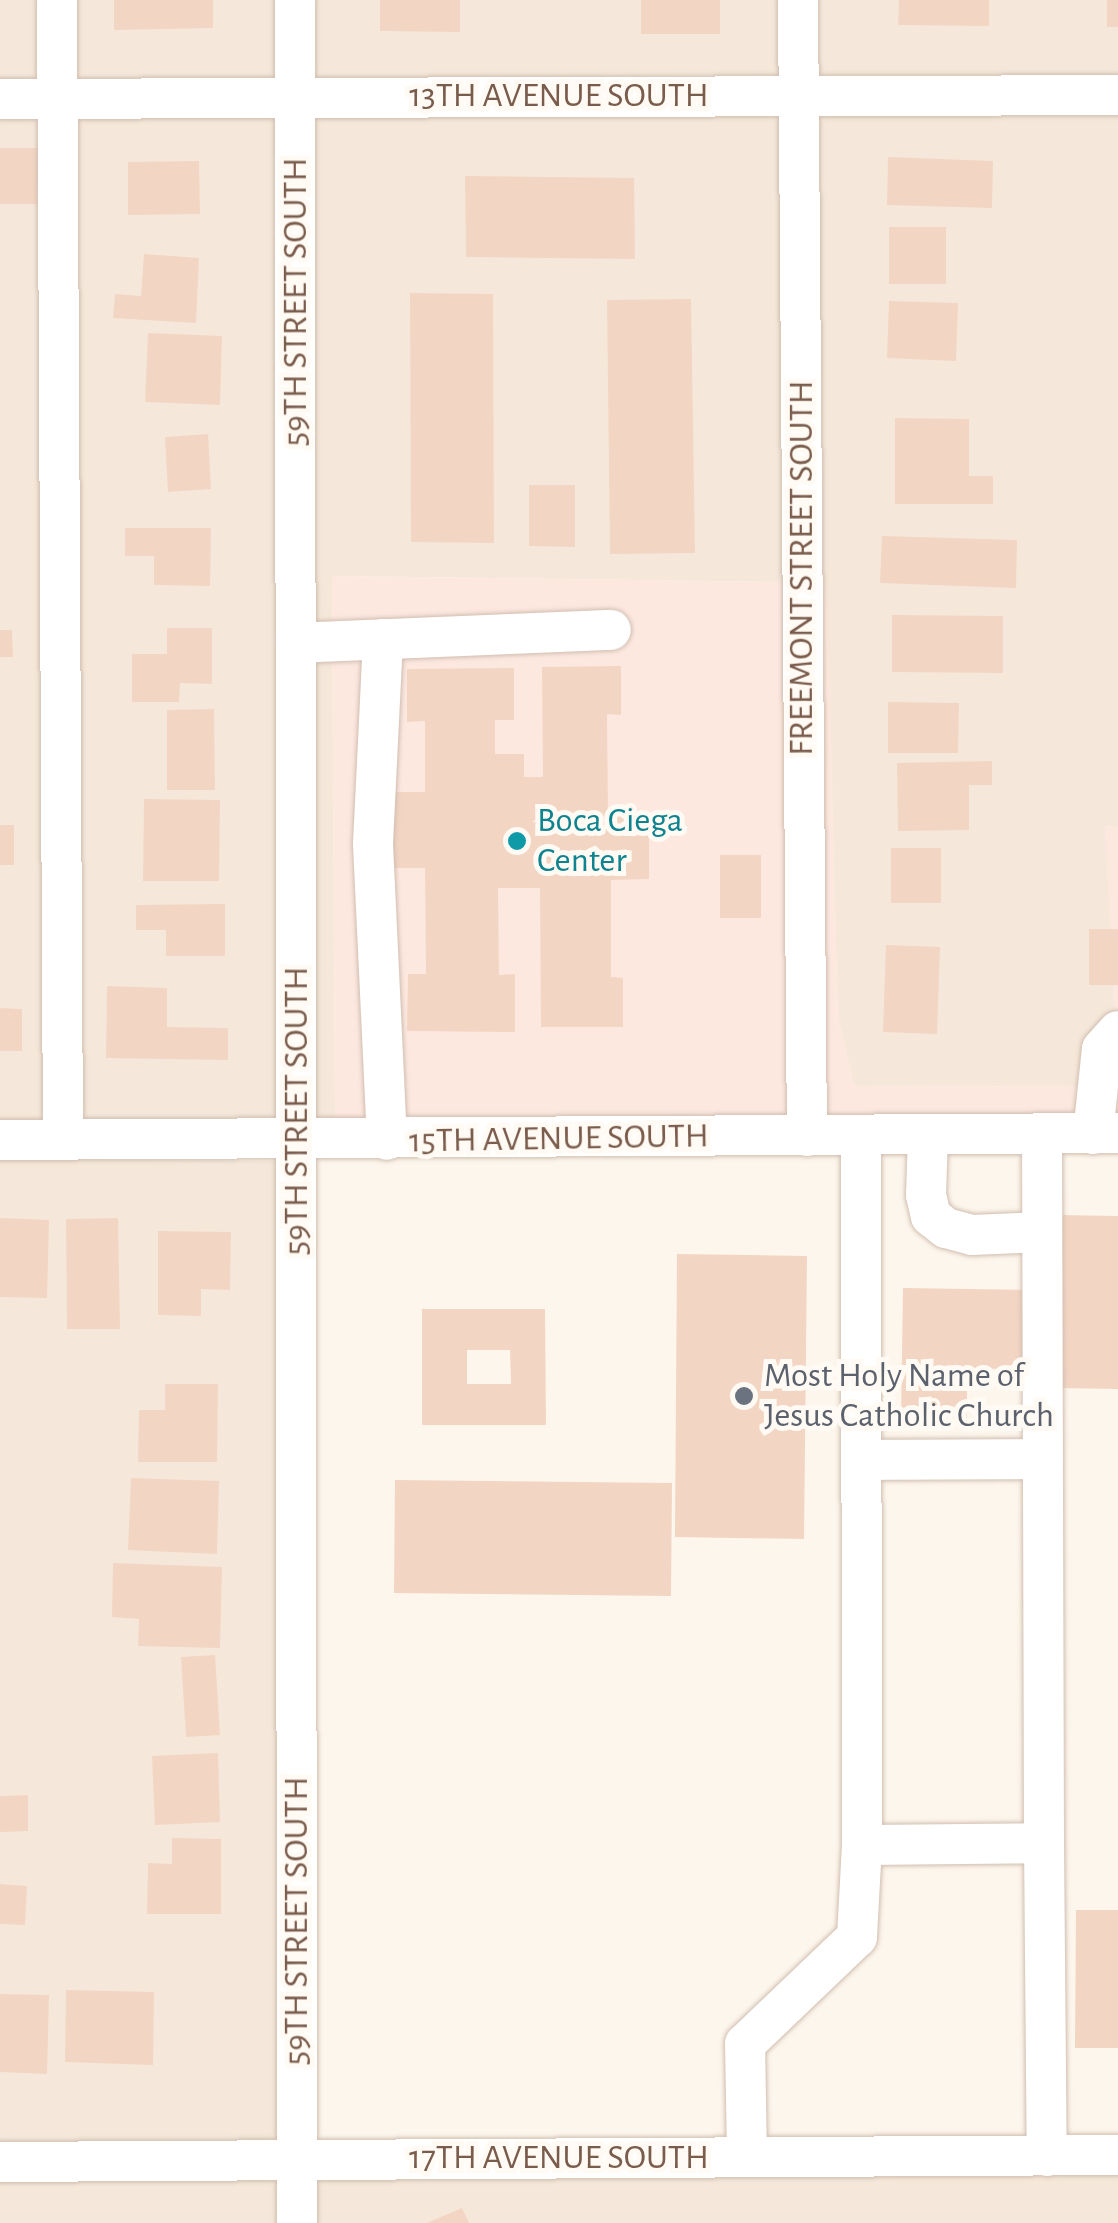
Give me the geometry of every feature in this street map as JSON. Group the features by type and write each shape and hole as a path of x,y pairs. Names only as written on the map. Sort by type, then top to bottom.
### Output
{"street":[{"path":"58,0 62,1140"},
{"name":"59TH STREET SOUTH","path":"294,0 297,2223"},
{"name":"FREEMONT STREET SOUTH","path":"798,0 807,1136"},
{"name":"13TH AVENUE SOUTH","path":"0,100 1118,94"},
{"path":"296,643 611,630"},
{"path":"383,640 372,844 387,1140"},
{"path":"1105,1133 1102,1049 1118,1030"},
{"name":"15TH AVENUE SOUTH","path":"0,1140 297,1142 1105,1133"},
{"path":"1042,1134 1047,2156"},
{"path":"928,1135 931,1216 946,1228 972,1234 1042,1232"},
{"path":"747,2157 745,2044 857,1937 862,1845 864,1460 861,1136"},
{"path":"864,1460 1043,1459"},
{"path":"862,1845 1044,1843"},
{"name":"17TH AVENUE SOUTH","path":"0,2162 1118,2155"}],"shaded area":[{"path":"0,0 277,0 278,78 0,79"},
{"path":"312,0 781,0 781,75 313,78"},
{"path":"816,0 1118,0 1118,75 817,75"},
{"path":"781,114 785,582 332,576 335,1121 314,1122 313,117"},
{"path":"817,114 1118,114 1118,827 1106,826 1118,1087 854,1086 838,1020 826,583 820,583"},
{"path":"278,117 279,1122 0,1120 0,119"},
{"path":"332,576 785,582 789,1117 335,1121"},
{"path":"820,583 827,583 838,1020 854,1086 1118,1087 1118,1113 824,1117"},
{"path":"1105,826 1118,827 1118,1087"},
{"path":"0,1159 280,1161 279,2140 0,2142"},
{"path":"1118,2175 1118,2223 314,2223 314,2179"},
{"path":"279,2179 279,2223 0,2223 0,2182"}],"building":[{"path":"114,0 213,0 213,28 114,30"},
{"path":"380,0 460,0 460,32 380,31"},
{"path":"641,0 720,0 720,34 641,34"},
{"path":"899,0 989,0 989,26 898,25"},
{"path":"1107,0 1118,0 1118,27 1107,27"},
{"path":"0,148 38,148 37,204 0,204"},
{"path":"888,157 993,161 992,208 887,205"},
{"path":"199,161 200,214 128,215 128,162"},
{"path":"465,176 634,178 635,259 466,257"},
{"path":"889,227 946,227 946,284 889,284"},
{"path":"144,254 199,258 196,323 113,318 115,294 141,296"},
{"path":"410,293 493,294 494,543 411,542"},
{"path":"691,299 695,553 610,554 607,300"},
{"path":"889,301 958,303 956,361 887,358"},
{"path":"148,333 222,336 220,405 145,402"},
{"path":"895,418 969,419 969,476 993,476 993,504 895,504"},
{"path":"208,434 211,489 168,492 165,437"},
{"path":"529,485 575,485 575,547 529,546"},
{"path":"125,528 211,528 210,586 154,585 154,556 125,556"},
{"path":"882,536 1017,540 1016,588 880,583"},
{"path":"892,615 1003,616 1003,673 892,672"},
{"path":"167,628 212,628 212,684 180,683 179,702 132,702 132,654 167,654"},
{"path":"0,630 12,630 13,657 0,657"},
{"name":"Boca Ciega Center","path":"621,666 621,715 607,714 608,814 649,814 649,879 611,880 611,977 623,978 623,1027 541,1027 540,888 498,888 499,975 515,974 515,1032 407,1031 408,974 426,974 425,868 386,868 385,792 425,792 425,721 407,722 407,669 514,668 514,720 495,720 495,754 524,754 524,777 543,777 542,667"},
{"path":"888,702 959,703 958,753 888,753"},
{"path":"214,709 215,790 167,790 167,710"},
{"path":"992,761 992,785 969,785 969,830 898,831 897,763"},
{"path":"144,799 220,800 219,881 143,881"},
{"path":"0,825 14,825 14,865 0,865"},
{"path":"891,848 941,848 941,903 891,903"},
{"path":"720,855 761,855 761,918 720,918"},
{"path":"225,904 225,956 166,956 166,930 136,930 136,905"},
{"path":"1089,929 1118,929 1118,985 1089,985"},
{"path":"886,945 940,947 937,1034 883,1032"},
{"path":"107,986 167,988 167,1027 228,1028 228,1060 106,1058"},
{"path":"0,1008 22,1009 22,1051 0,1051"},
{"path":"1060,1215 1118,1216 1118,1389 1058,1388"},
{"path":"0,1218 49,1220 47,1298 0,1297"},
{"path":"118,1218 120,1329 67,1329 66,1219"},
{"path":"158,1231 231,1232 230,1290 201,1289 201,1316 158,1315"},
{"name":"Most Holy Name of Jesus Catholic Church","path":"677,1254 807,1256 804,1539 675,1537"},
{"path":"903,1288 1033,1290 1032,1370 967,1368 967,1419 901,1418"},
{"path":"422,1309 545,1309 546,1425 422,1425","holes":["467,1350 510,1350 511,1384 467,1384"]},
{"path":"165,1384 218,1384 217,1462 138,1462 139,1410 165,1410"},
{"path":"131,1478 219,1481 217,1554 128,1550"},
{"path":"395,1480 672,1483 671,1596 394,1593"},
{"path":"113,1563 222,1567 220,1648 138,1646 139,1619 112,1617"},
{"path":"215,1655 220,1735 186,1737 181,1657"},
{"path":"218,1753 220,1822 155,1825 152,1756"},
{"path":"28,1795 28,1831 0,1832 0,1796"},
{"path":"172,1838 221,1839 221,1914 147,1914 148,1863 172,1864"},
{"path":"0,1884 27,1886 25,1925 0,1924"},
{"path":"1076,1910 1118,1910 1118,2048 1075,2048"},
{"path":"66,1990 154,1992 153,2065 65,2062"},
{"path":"0,1994 49,1995 47,2074 0,2072"},
{"path":"462,2208 469,2223 427,2223"}],"place":[{"name":"Boca Ciega Center","path":"517,841"},
{"name":"Most Holy Name of Jesus Catholic Church","path":"744,1396"}]}
